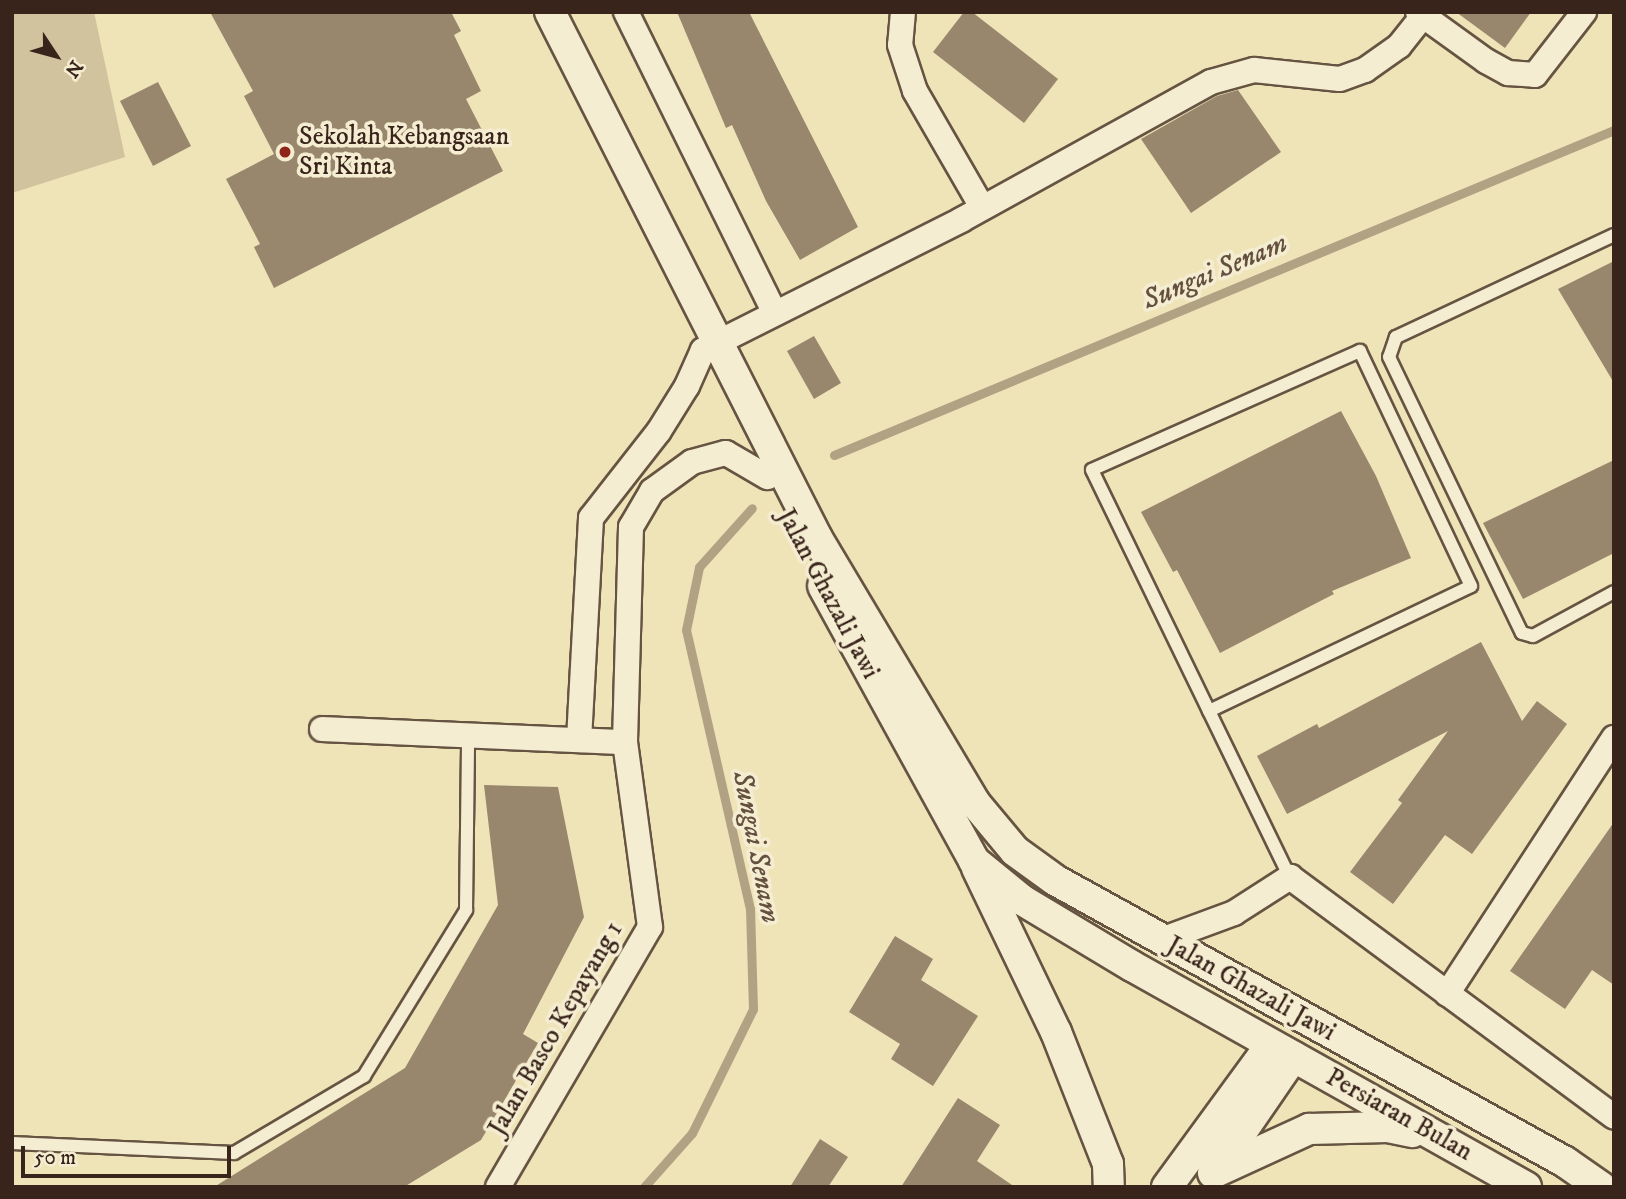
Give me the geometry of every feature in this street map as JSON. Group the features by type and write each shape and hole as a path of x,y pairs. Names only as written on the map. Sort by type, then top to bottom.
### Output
{"street":[{"name":"Jalan Ghazali Jawi","path":"529,12 817,538 975,803 1013,849 1055,880 1565,1162 1601,1187"},
{"path":"550,12 711,346"},
{"path":"626,12 775,313"},
{"path":"903,12 900,45 915,91 982,207"},
{"path":"579,740 591,518 659,431 711,346 982,207 1233,72 1254,70 1340,79 1365,71 1399,46 1423,14 1486,61 1508,73 1535,75 1584,12"},
{"name":"Jalan Ghazali Jawi","path":"711,346 767,477 974,861 1022,900 1283,1049"},
{"name":"Jalan Basco Kepayang 1","path":"498,1187 650,927 625,742 631,527 652,491 692,462 726,453 767,477"},
{"path":"322,729 625,742"},
{"path":"1447,994 1614,738"},
{"path":"1013,849 1044,890 1264,1017 1283,1049"},
{"path":"974,861 1056,1032 1108,1164 1109,1187"},
{"path":"1161,940 1234,913 1290,877 1614,1117"},
{"path":"1167,1187 1283,1049 1317,1047 1374,1073 1435,1092"},
{"path":"1208,1180 1283,1049"},
{"name":"Persiaran Bulan","path":"1283,1049 1430,1135 1526,1187"},
{"path":"1208,1180 1309,1129 1388,1127 1430,1135"}],"lane":[{"path":"1614,235 1396,337 1389,357 1522,633 1534,636 1614,592"},
{"path":"1209,711 1471,586 1360,351 1092,470 1209,711 1290,877"},
{"path":"12,1143 233,1153 364,1076 466,910 468,736"}],"shaded area":[{"path":"12,12 94,12 125,157 12,193"}],"building":[{"path":"210,12 451,12 461,31 454,35 481,91 466,99 503,171 274,288 254,247 260,244 226,179 274,154 244,96 253,91"},
{"path":"677,12 749,12 858,227 800,260 766,201 732,125 726,128"},
{"path":"964,12 972,12 1058,79 1024,123 933,52"},
{"path":"1456,12 1531,12 1505,48"},
{"path":"158,82 191,146 153,166 120,101"},
{"path":"1238,90 1281,152 1191,213 1141,139 1217,96"},
{"path":"1614,261 1614,383 1558,289"},
{"path":"814,336 841,383 814,399 787,351"},
{"path":"1341,411 1376,476 1411,558 1332,591 1334,594 1220,653 1177,570 1173,572 1141,512"},
{"path":"1614,460 1614,553 1523,599 1483,523"},
{"path":"1481,642 1522,721 1537,701 1567,724 1472,854 1445,835 1393,904 1350,872 1402,803 1398,800 1448,731 1287,814 1257,756 1317,724 1319,728"},
{"path":"484,785 558,787 584,917 523,1034 538,1043 481,1140 404,1187 214,1187 405,1068 498,905"},
{"path":"1614,822 1614,985 1592,970 1565,1009 1510,971"},
{"path":"895,936 933,959 921,980 978,1016 933,1086 891,1059 900,1044 849,1012"},
{"path":"958,1098 1000,1125 977,1161 1015,1187 901,1187"},
{"path":"820,1139 848,1157 828,1187 790,1187"}],"waterway":[{"name":"Sungai Senam","path":"834,455 1614,130"},
{"name":"Sungai Senam","path":"644,1187 692,1133 753,1009 750,909 686,630 699,567 752,508"}],"place":[{"name":"Sekolah Kebangsaan Sri Kinta","path":"285,152"}]}
